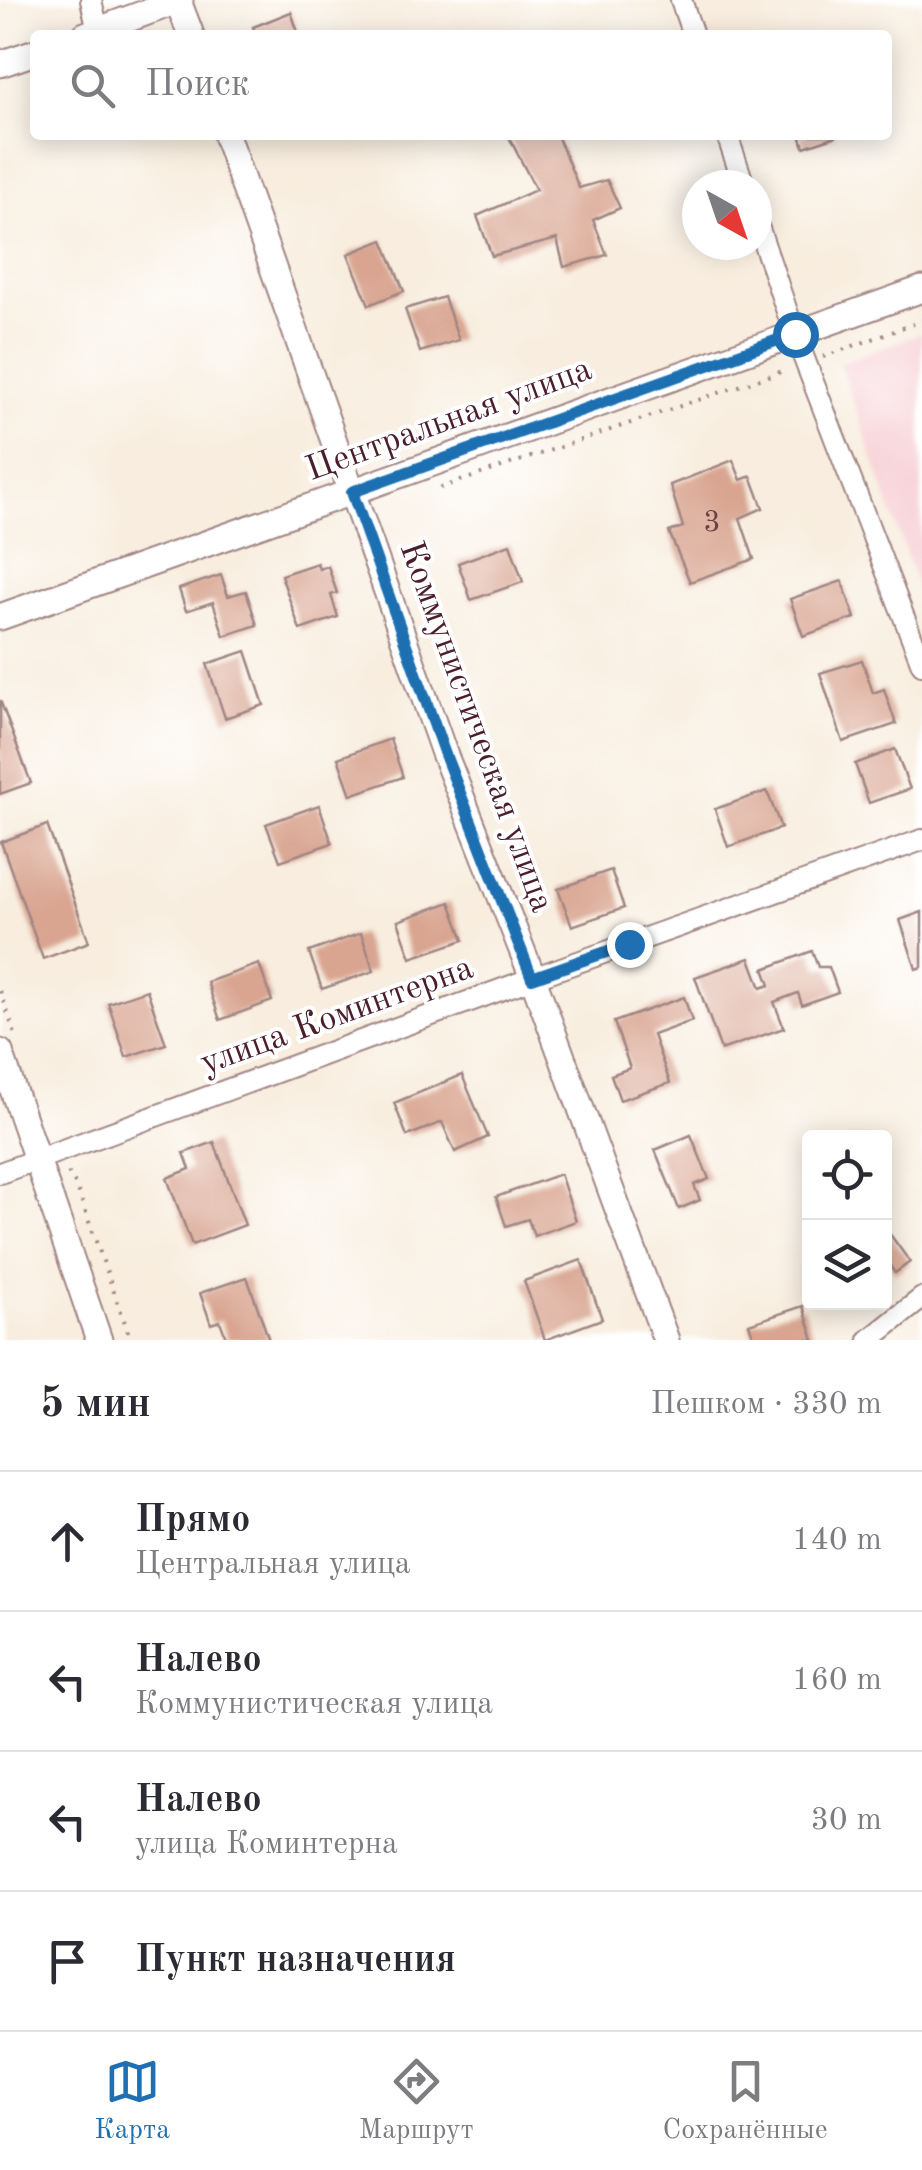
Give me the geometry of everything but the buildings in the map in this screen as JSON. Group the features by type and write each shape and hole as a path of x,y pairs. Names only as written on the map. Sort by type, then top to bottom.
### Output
{"street":[{"path":"91,0 92,30"},
{"path":"100,30 179,0 189,30"},
{"path":"681,0 691,30"},
{"path":"0,64 30,54"},
{"name":"Коммунистическая улица","path":"228,140 444,752 666,1340"},
{"path":"729,140 739,170"},
{"path":"770,260 922,664"},
{"name":"Центральная улица","path":"0,617 922,289"},
{"name":"улица Коминтерна","path":"0,1173 922,840"},
{"path":"0,1052 99,1340"},
{"path":"869,1340 922,1298"}],"shaded area":[{"path":"922,333 922,600 840,363"}],"route":[{"path":"629,944 532,978 444,752 352,492 795,334"}]}
